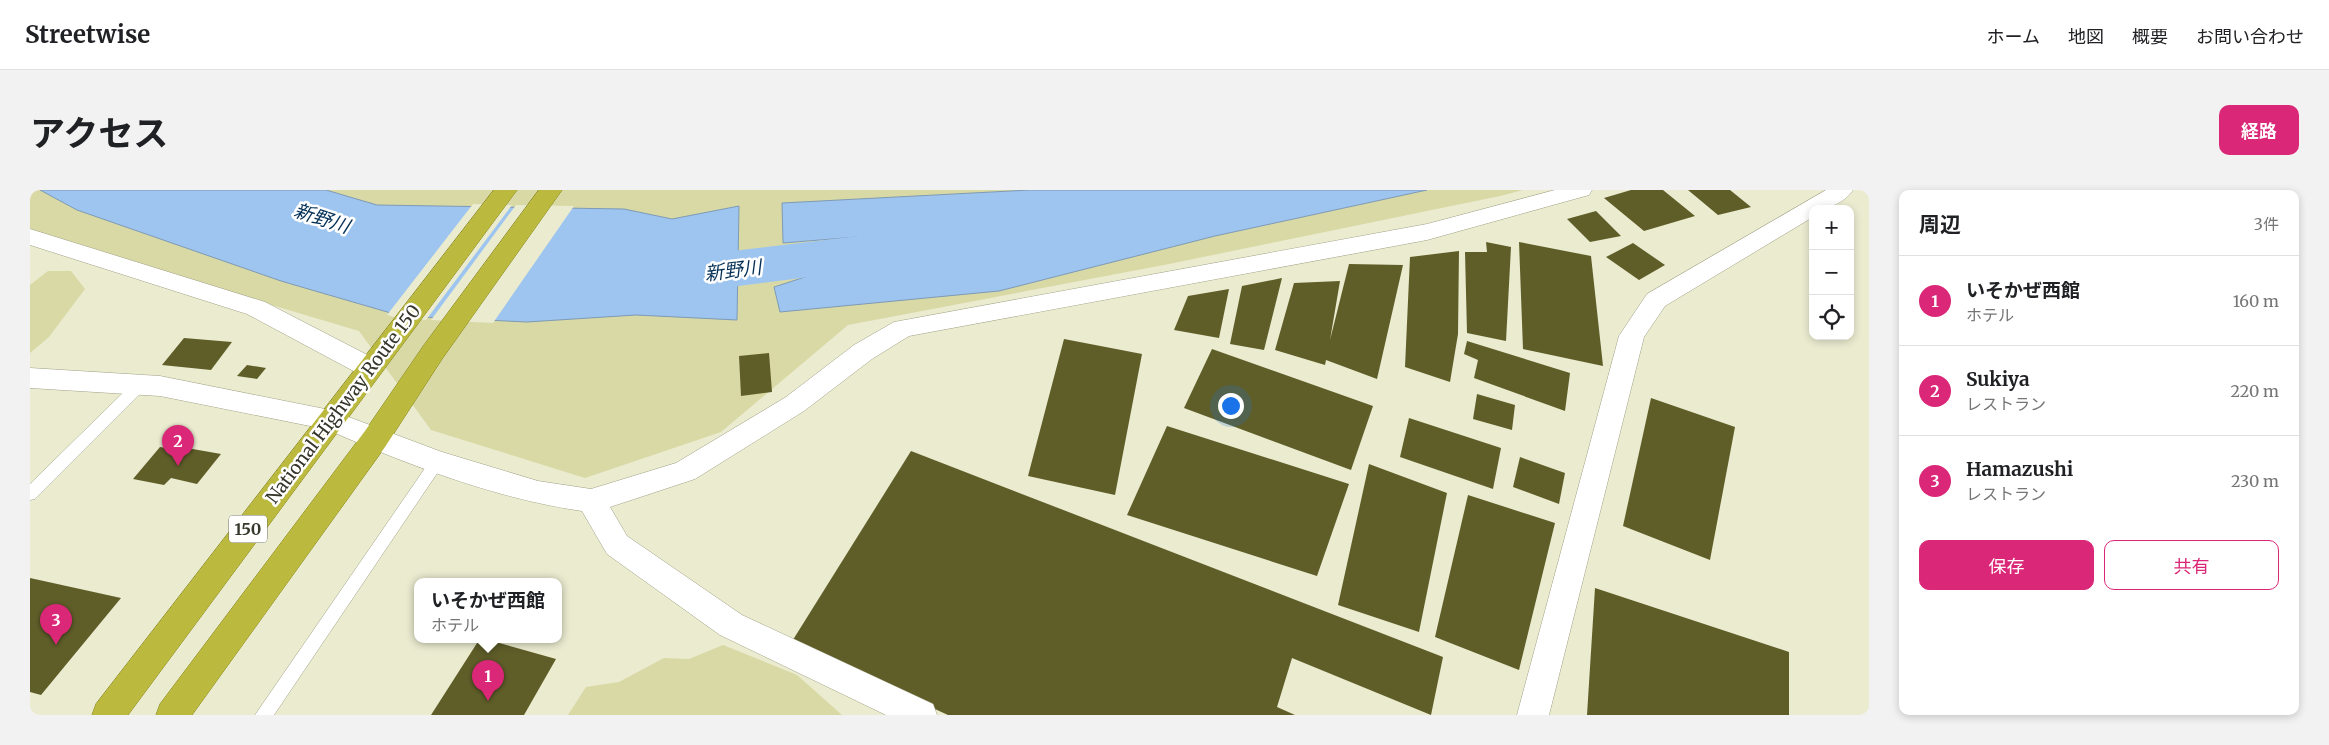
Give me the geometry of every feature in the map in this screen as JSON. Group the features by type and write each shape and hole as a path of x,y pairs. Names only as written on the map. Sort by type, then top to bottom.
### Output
{"highway":[{"name":"National Highway Route 150","path":"108,715 506,190"},
{"name":"150","path":"172,715 375,439 433,352 551,190"}],"street":[{"path":"30,378 141,384 330,420 437,462 538,492 591,501 685,471 795,404 863,352 903,328 1427,232 1581,190"},
{"path":"1533,715 1632,336 1656,300 1842,190"},
{"path":"30,237 256,308 370,368"},
{"path":"591,501 616,545 723,619 884,707 921,715"}],"lane":[{"path":"30,494 141,384"},
{"path":"264,715 437,462"}],"green space":[{"path":"30,190 1030,190 1009,192 783,243 957,229 775,287 781,312 1215,236 1427,190 1523,190 1169,264 848,325 721,432 585,478 431,430 359,331 188,280 30,238"},
{"path":"48,271 71,271 85,289 49,337 30,353 30,285"},
{"path":"723,645 797,675 842,715 568,715 586,687 619,682 664,658 689,659"}],"water":[{"path":"40,190 326,190 377,205 624,209 672,219 739,206 737,320 636,315 527,322 401,316 281,281 77,210"},
{"path":"1030,190 1427,190 1215,236 999,291 780,312 774,287 954,229 783,243 782,203"}],"pier":[{"path":"473,204 512,205 426,320 401,319 387,315"},
{"path":"516,205 574,206 493,323 431,320"}],"building":[{"path":"1631,190 1663,190 1695,216 1644,231 1604,198"},
{"path":"1688,190 1730,190 1751,207 1718,215"},
{"path":"1596,211 1621,236 1590,242 1567,219"},
{"path":"1486,242 1511,247 1506,341 1467,333 1465,252 1487,252"},
{"path":"1519,242 1591,256 1603,366 1523,349"},
{"path":"1633,243 1665,265 1639,280 1606,257"},
{"path":"1459,251 1458,334 1450,382 1405,367 1410,257"},
{"path":"1349,264 1403,265 1377,379 1326,360 1325,365 1275,350 1294,283 1340,281 1330,340"},
{"path":"1282,278 1264,350 1230,344 1242,286"},
{"path":"1229,289 1219,338 1174,330 1188,296"},
{"path":"184,338 232,342 211,370 162,365"},
{"path":"1064,339 1142,354 1115,495 1028,476"},
{"path":"1467,341 1570,373 1565,411 1474,378 1478,360 1464,354"},
{"path":"1212,349 1373,406 1351,470 1184,408"},
{"path":"769,353 772,392 741,396 739,356"},
{"path":"247,365 266,368 257,379 237,376"},
{"path":"1477,394 1515,405 1512,430 1473,419"},
{"path":"1651,398 1735,427 1710,560 1623,526"},
{"path":"1409,418 1501,448 1493,489 1400,457"},
{"path":"1167,426 1349,484 1317,576 1127,515"},
{"path":"160,447 184,451 187,448 221,454 197,484 171,478 164,485 133,479"},
{"path":"911,451 1443,657 1431,715 1292,658 1277,707 1295,715 948,715 791,643"},
{"path":"1520,457 1565,473 1559,504 1513,487"},
{"path":"1369,464 1447,493 1419,632 1338,605"},
{"path":"1468,495 1555,523 1519,670 1435,637"},
{"path":"30,578 121,598 41,695 30,692"},
{"path":"1595,588 1789,652 1789,715 1587,715"},
{"path":"477,643 500,643 556,659 524,715 431,715"}],"waterway":[{"name":"新野川","path":"658,278 968,240"}],"place":[{"name":"Sukiya","path":"178,466"},
{"name":"Hamazushi","path":"56,645"},
{"name":"いそかぜ西館","path":"488,701"}]}
